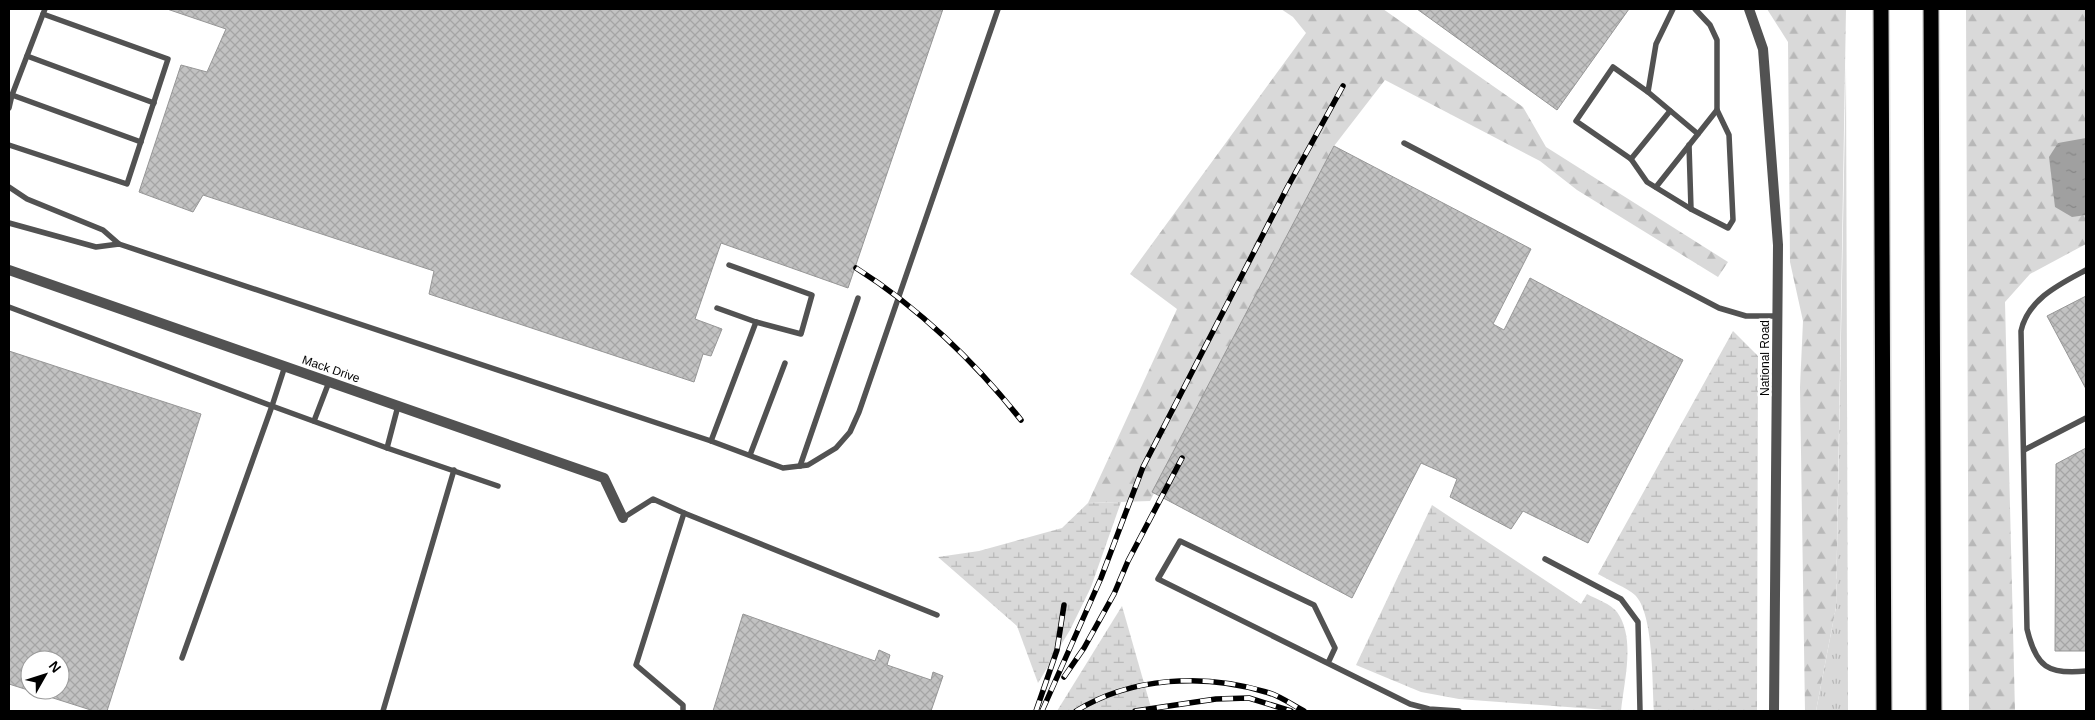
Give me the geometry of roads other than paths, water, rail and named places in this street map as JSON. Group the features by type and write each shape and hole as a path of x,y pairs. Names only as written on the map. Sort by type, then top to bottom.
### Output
{"highway":[{"path":"1881,9 1884,711"},
{"path":"1931,9 1934,711"}],"street":[{"name":"National Road","path":"1748,9 1763,49 1768,88 1778,244 1774,711"},
{"name":"Mack Drive","path":"9,270 604,478 623,518"}],"lane":[{"path":"9,187 27,199 103,230 119,244 711,441 783,468 808,465 836,448 850,432 859,412 998,9"},
{"path":"1648,92 1656,44 1673,9"},
{"path":"1695,9 1710,25 1717,40 1717,110 1729,135 1732,223 1728,228 1724,228 1647,182 1631,159 1576,121 1613,67 1648,92 1698,134"},
{"path":"9,108 10,95 28,56 44,12 168,60 127,184 9,145"},
{"path":"28,56 154,103"},
{"path":"10,95 141,142"},
{"path":"1656,187 1717,110"},
{"path":"1631,159 1670,111"},
{"path":"1404,143 1719,308 1746,316 1777,316"},
{"path":"1689,145 1691,209"},
{"path":"9,223 96,247 119,244"},
{"path":"718,308 756,322 800,334 812,296 730,265"},
{"path":"2086,270 2051,289 2024,318 2021,331 2027,629 2032,651 2040,661 2054,670 2066,673 2086,671"},
{"path":"800,466 858,298"},
{"path":"9,307 272,406 498,486"},
{"path":"711,441 756,322"},
{"path":"750,455 785,363"},
{"path":"182,658 285,366"},
{"path":"314,421 329,382"},
{"path":"387,448 398,406"},
{"path":"2024,450 2086,418"},
{"path":"383,711 454,470"},
{"path":"623,518 653,499 937,615"},
{"path":"684,513 636,665 683,704 684,711"},
{"path":"1328,663 1335,648 1314,605 1180,541 1158,579 1410,704 1460,711"},
{"path":"1545,559 1622,599 1638,622 1640,711"}],"water":[{"path":"2086,138 2086,215 2072,217 2055,207 2049,157 2058,143"}],"railway":[{"path":"1042,711 1101,578 1143,467 1287,188 1343,86"},
{"path":"856,268 902,300 945,337 985,378 1021,420"},
{"path":"1064,677 1084,648 1114,594 1128,561 1182,458"},
{"path":"1036,711 1057,650 1064,605"},
{"path":"1076,711 1120,691 1144,685 1193,681 1218,682 1271,693 1304,711"},
{"path":"1135,711 1216,699 1249,698 1291,711"}]}
